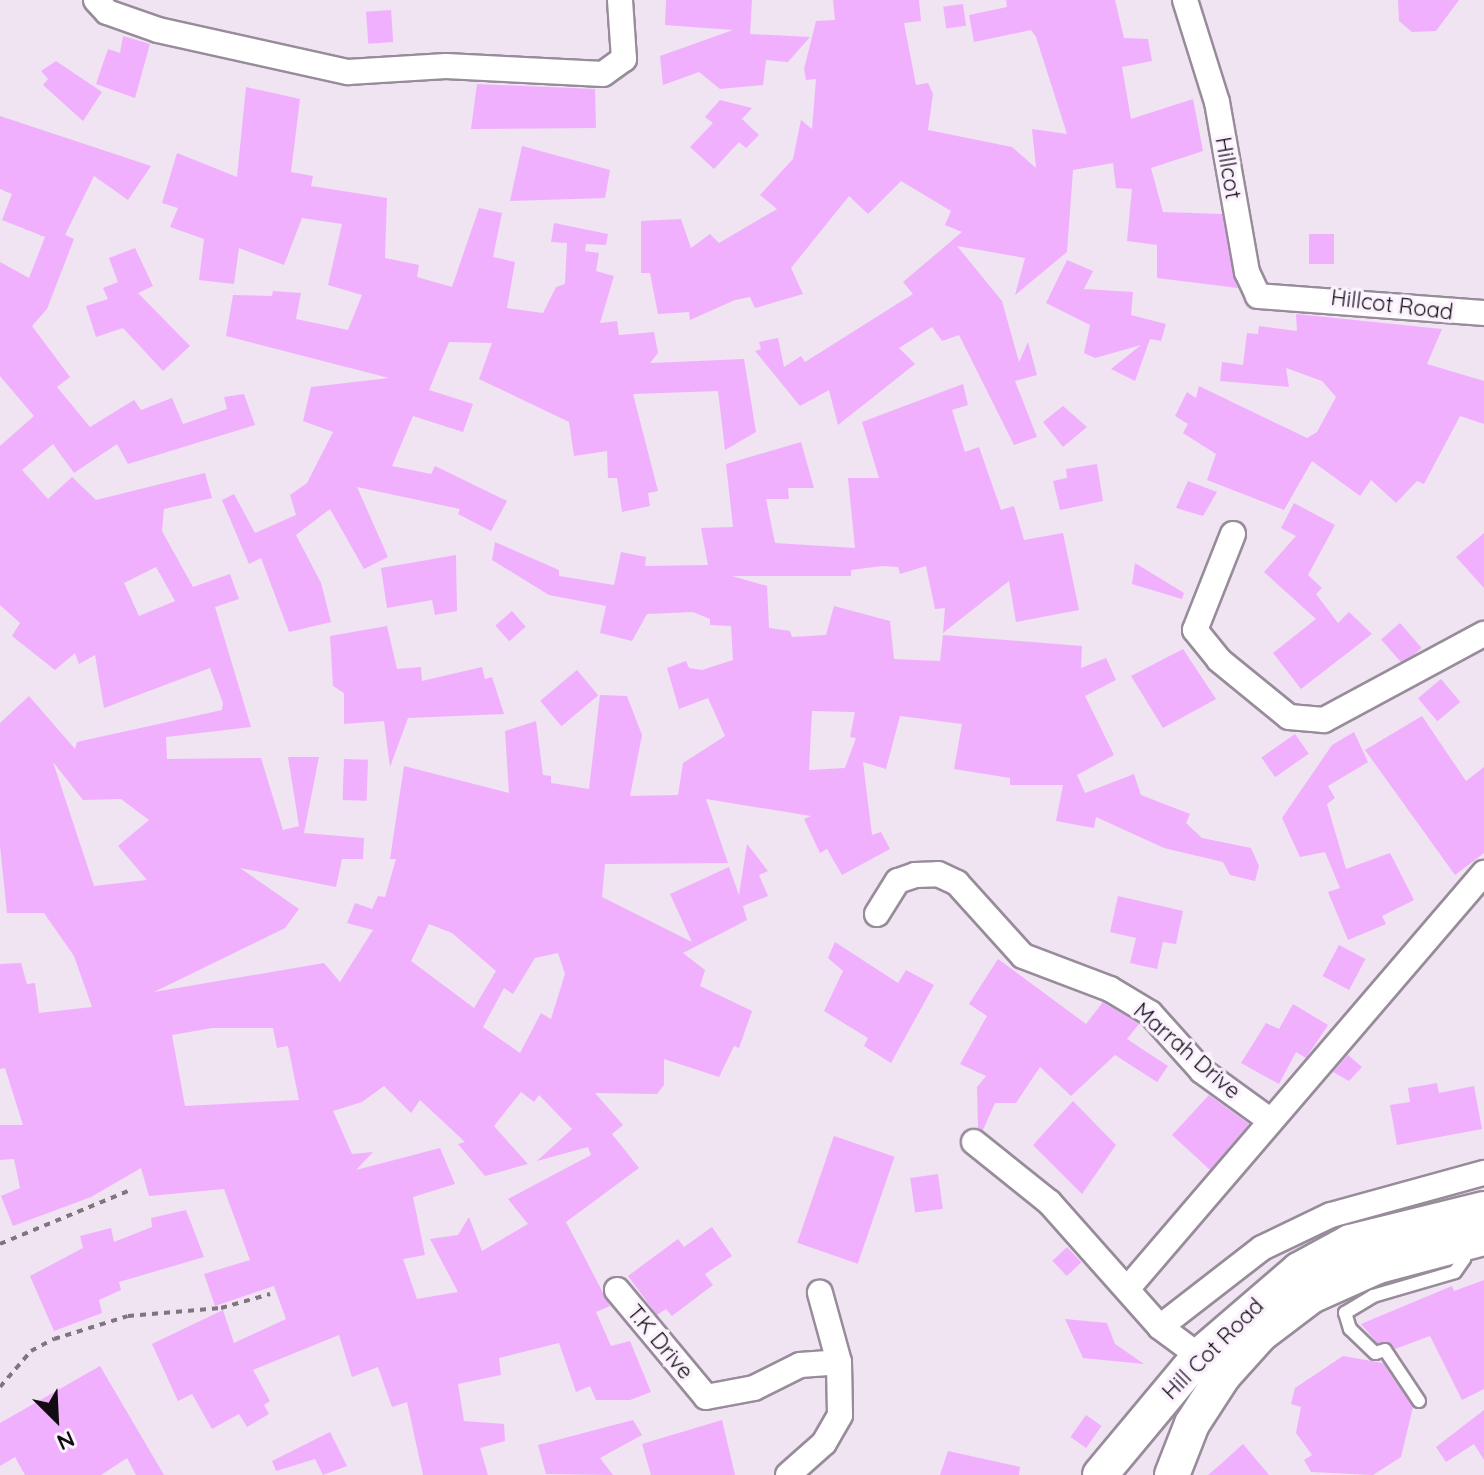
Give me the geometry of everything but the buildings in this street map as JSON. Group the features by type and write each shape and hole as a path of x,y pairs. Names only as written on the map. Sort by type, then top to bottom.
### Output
{"main road":[{"name":"Hill Cot Road","path":"1100,1475 1199,1356 1299,1270 1350,1242 1484,1209"},
{"name":"Hill Cot Road","path":"1172,1475 1192,1424 1261,1334 1311,1296 1378,1266 1472,1242"}],"street":[{"path":"96,0 107,12 158,30 348,72 446,66 603,74 624,59 620,0"},
{"name":"Hillcot","path":"1185,0 1217,102 1247,272 1258,296 1301,295"},
{"name":"Hillcot Road","path":"1301,295 1484,313"},
{"path":"1233,534 1195,630 1219,660 1289,717 1324,720 1484,634"},
{"path":"1128,1288 1267,1118 1484,873"},
{"name":"Marrah Drive","path":"877,914 898,881 938,874 957,883 1023,956 1110,989 1150,1013 1202,1071 1267,1118"},
{"path":"974,1142 1049,1202 1160,1327 1199,1356"},
{"path":"1160,1327 1262,1248 1331,1215 1484,1173"},
{"name":"T.K Drive","path":"617,1290 706,1397 754,1388 800,1365 839,1362"},
{"path":"788,1475 824,1443 840,1415 839,1362 820,1293"}],"lane":[{"path":"1419,1401 1385,1350 1375,1353 1350,1329 1345,1313 1373,1296 1455,1272 1472,1242"}],"path":[{"path":"0,1244 128,1191"},
{"path":"0,1387 31,1351 54,1339 128,1316 221,1308 270,1294"}]}
